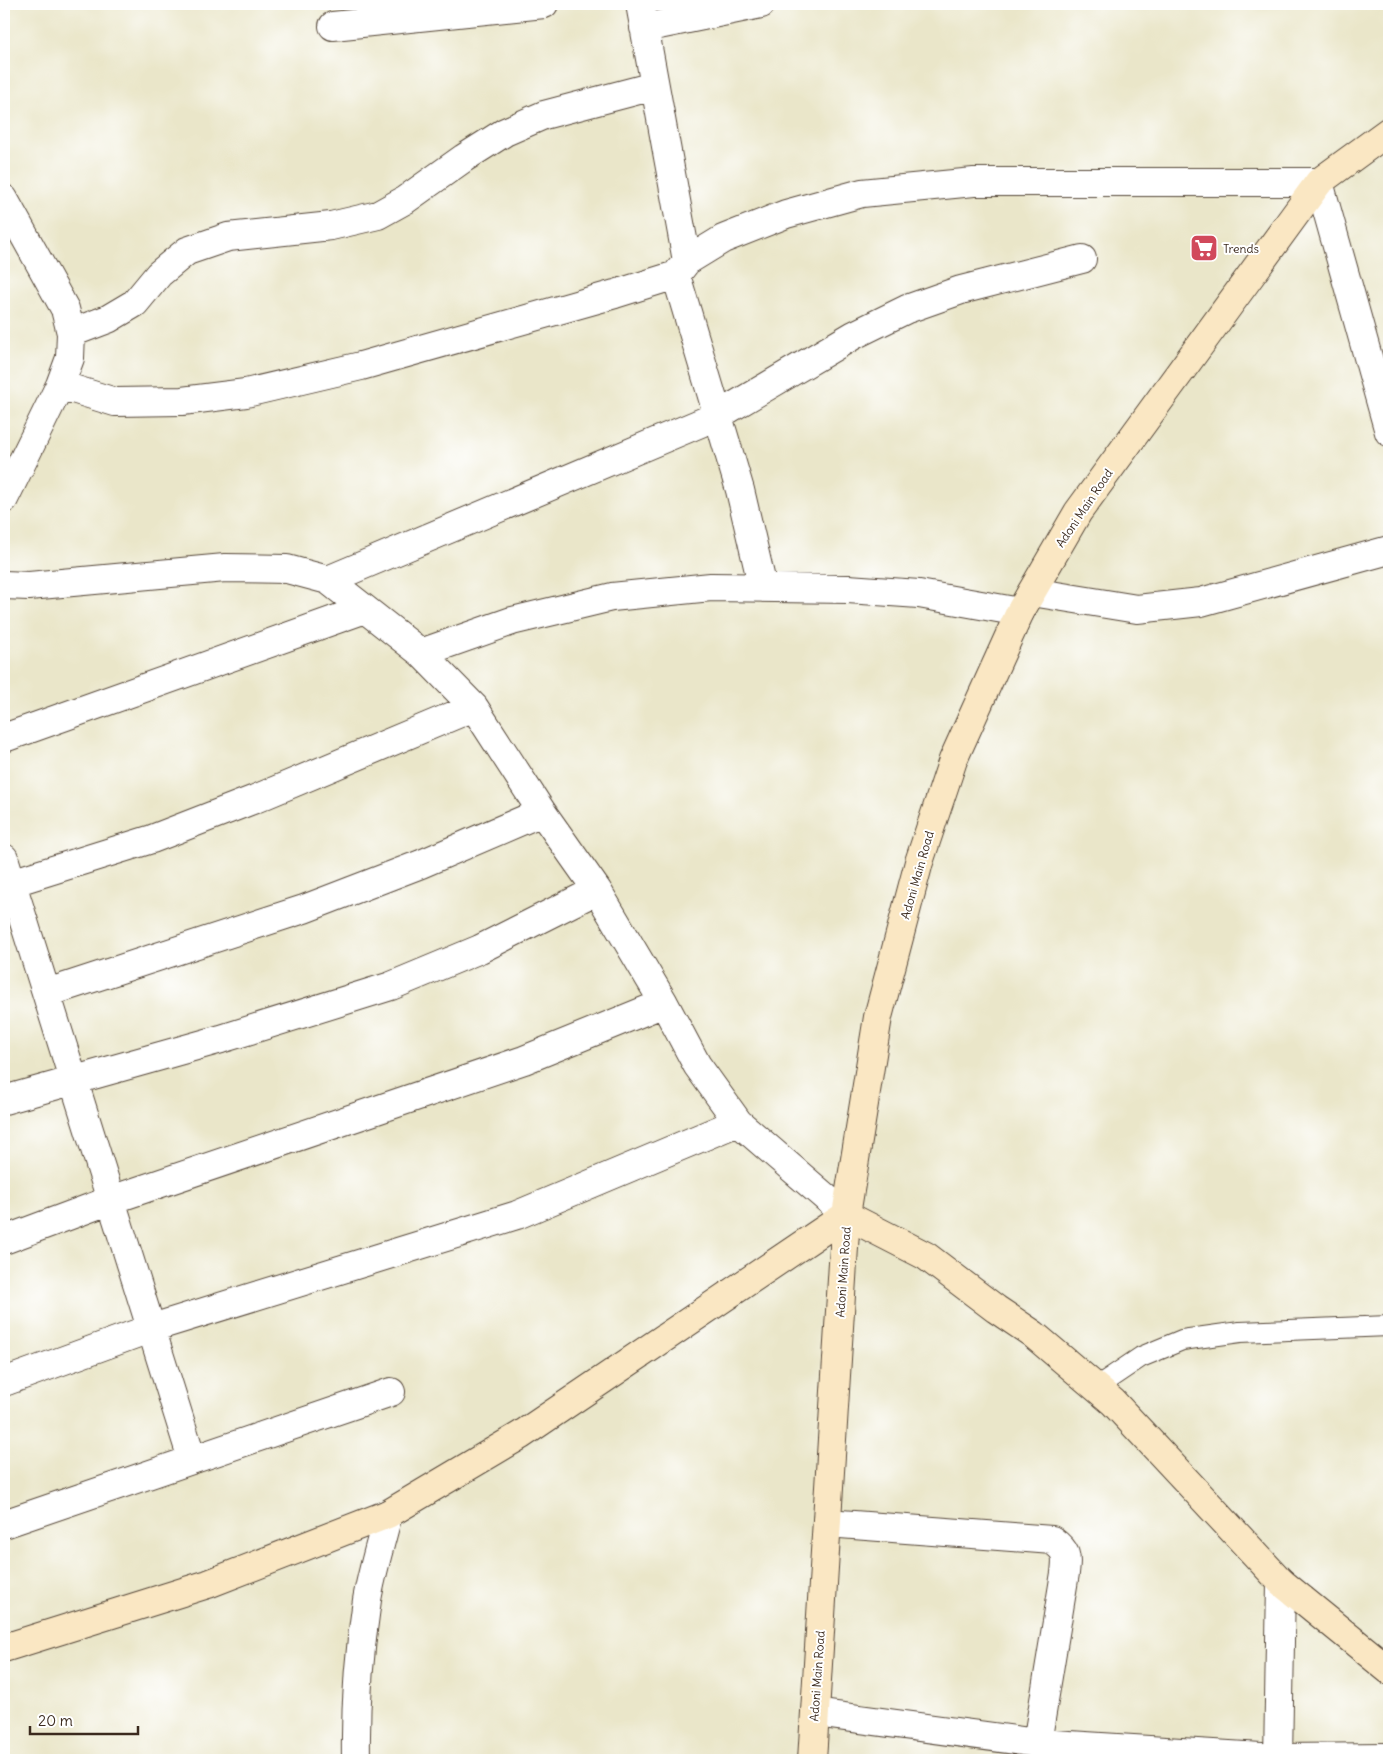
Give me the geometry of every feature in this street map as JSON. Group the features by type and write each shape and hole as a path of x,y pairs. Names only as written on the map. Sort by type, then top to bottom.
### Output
{"street":[{"path":"333,26 544,4"},
{"path":"761,4 642,16 682,268 718,416 740,490 763,588"},
{"path":"71,333 108,319 134,303 159,274 187,251 228,237 331,226 378,215 405,200 464,158 506,132 544,115 654,86"},
{"name":"Adoni Main Road","path":"812,1760 846,1214 878,1017 919,862 953,760 1026,602 1078,512 1319,182 1389,131"},
{"path":"60,385 115,402 182,401 246,392 361,366 606,297 682,268 723,240 786,214 862,192 974,182 1319,182 1389,432"},
{"path":"4,499 60,385 70,358 71,333 65,309 5,203"},
{"path":"328,580 718,416 854,335 907,309 961,290 1082,259"},
{"path":"421,653 512,622 612,597 711,587 848,589 1137,609 1201,602 1389,550"},
{"path":"4,584 29,586 225,568 287,569 328,580 365,609 421,653 474,707 542,812 597,890 664,1003 697,1065 738,1122 846,1214 926,1256 996,1309 1033,1334 1113,1402 1281,1582 1389,1670"},
{"path":"4,738 365,609"},
{"path":"192,1459 47,993 14,924 7,870 169,832 255,800 474,707"},
{"path":"47,993 304,909 421,864 542,812"},
{"path":"4,1100 221,1039 391,986 480,949 597,890"},
{"path":"4,1240 111,1200 524,1060 664,1003"},
{"path":"4,1382 152,1328 516,1215 738,1122"},
{"path":"4,1648 208,1584 388,1514 521,1435 846,1214"},
{"path":"4,1524 391,1392"},
{"path":"356,1760 361,1650 368,1599 388,1514"},
{"path":"827,1523 1052,1540 1063,1548 1066,1560 1065,1573 1037,1743"},
{"path":"1278,1759 1281,1582"},
{"path":"815,1713 1037,1743 1278,1759 1389,1757"}],"lane":[{"path":"1095,1388 1141,1356 1182,1340 1240,1332 1389,1326"}],"place":[{"name":"Trends","path":"1204,248"}]}
